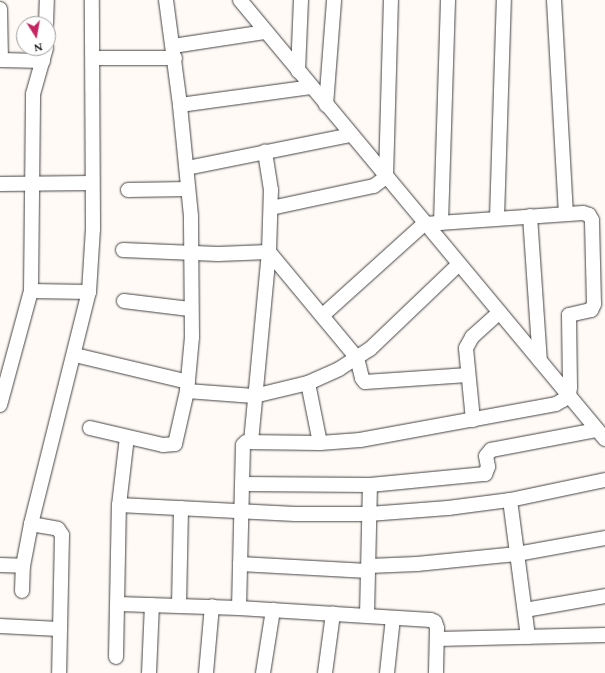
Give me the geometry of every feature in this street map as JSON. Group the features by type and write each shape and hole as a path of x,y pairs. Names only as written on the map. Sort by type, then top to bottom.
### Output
{"street":[{"path":"46,16 47,0"},
{"path":"22,591 23,566 31,524 75,355 89,292 92,263 92,0"},
{"path":"90,428 163,446 175,444 188,386 192,337 190,309 192,251 187,168 174,52 166,0"},
{"path":"240,0 251,7 266,32 298,72 601,435"},
{"path":"298,72 301,0"},
{"path":"326,105 334,0"},
{"path":"386,177 391,0"},
{"path":"441,223 448,0"},
{"path":"497,218 504,0"},
{"path":"554,0 566,214"},
{"path":"0,9 0,60 29,56"},
{"path":"93,58 174,52 266,32"},
{"path":"0,405 31,291 33,94 35,80 43,56"},
{"path":"180,105 311,87"},
{"path":"187,168 265,151 351,135"},
{"path":"251,442 254,396 269,252 271,208 265,151"},
{"path":"271,208 374,186 386,177"},
{"path":"0,184 32,185 92,183"},
{"path":"128,190 188,189"},
{"path":"322,316 424,224 583,213 589,215 592,220 594,304 591,310 569,315 569,396"},
{"path":"530,216 540,361"},
{"path":"123,250 192,251 225,254 269,252"},
{"path":"269,252 357,358 362,378 365,382 468,374"},
{"path":"75,355 188,386 254,396 308,383 357,358 458,265"},
{"path":"31,291 89,292"},
{"path":"124,301 190,309"},
{"path":"473,420 468,374 468,342 499,314"},
{"path":"308,383 320,443"},
{"path":"239,608 242,448 246,442 320,443 398,434 556,404 569,396"},
{"path":"242,484 370,485 485,474 488,467 486,456 491,450 601,435"},
{"path":"116,657 119,505 127,437"},
{"path":"119,505 241,511 369,514 448,508 510,500 605,480"},
{"path":"367,616 370,485"},
{"path":"510,500 528,637"},
{"path":"179,605 181,508"},
{"path":"31,524 58,529 62,536 59,673"},
{"path":"240,564 369,569 517,554 605,538"},
{"path":"0,565 23,566"},
{"path":"525,610 605,596"},
{"path":"118,604 212,606 435,622 437,639 436,673"},
{"path":"149,673 152,605"},
{"path":"206,673 212,606"},
{"path":"263,673 273,610"},
{"path":"325,673 333,614"},
{"path":"387,673 393,618"},
{"path":"0,626 59,630"},
{"path":"437,639 605,635"}]}
